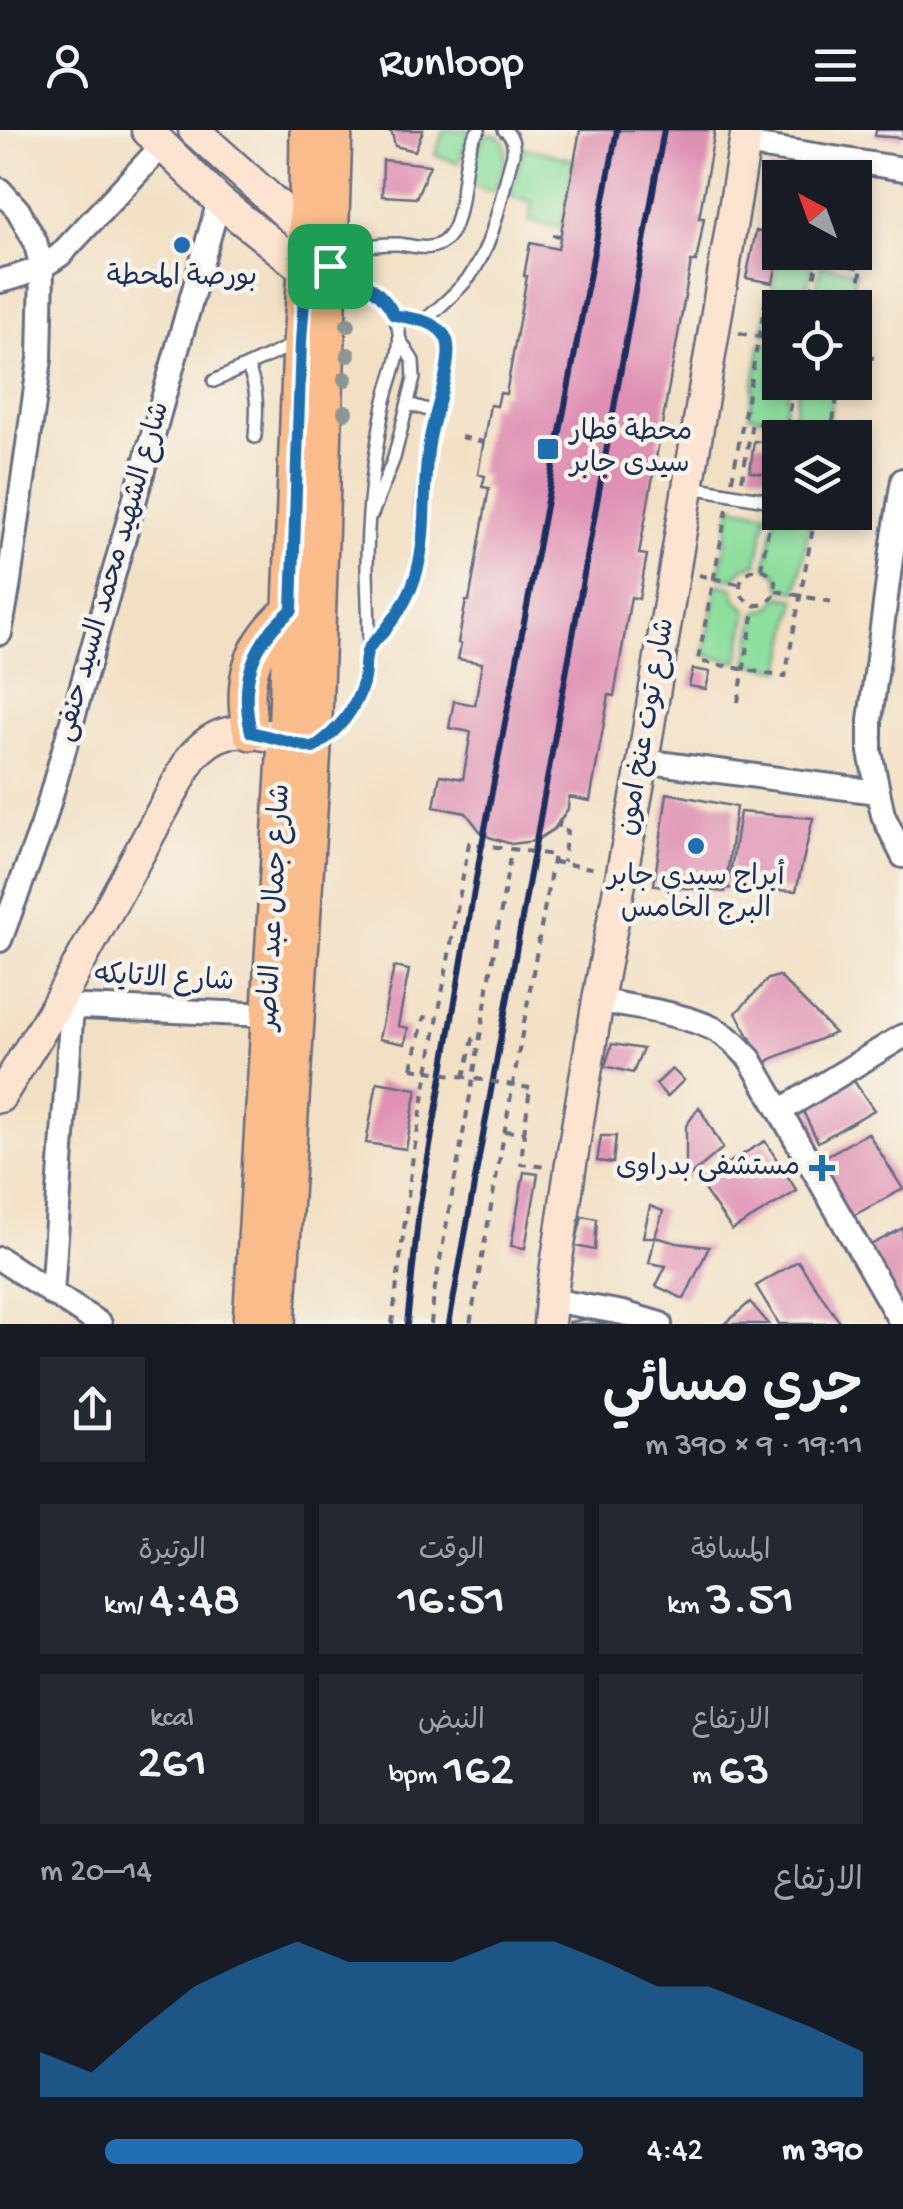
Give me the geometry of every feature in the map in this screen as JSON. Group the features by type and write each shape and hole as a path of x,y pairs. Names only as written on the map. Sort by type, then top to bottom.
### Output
{"main road":[{"path":"194,130 320,260"},
{"name":"شارع جمال عبد الناصر","path":"251,1324 270,1016 299,744 292,610 301,342 320,260 308,130"},
{"name":"شارع جمال عبد الناصر","path":"277,1324 320,260 334,130"},
{"name":"شارع توت عنخ امون","path":"550,1312 598,1000 643,761 746,137"},
{"path":"155,138 219,201 320,260"},
{"path":"251,732 247,712 249,674 264,638 292,610"},
{"path":"0,1097 64,1006 191,758 202,745 234,731 299,744"}],"street":[{"path":"746,137 903,168"},
{"path":"0,281 42,268 60,255 155,138"},
{"path":"0,190 18,210 35,241 42,268 40,360 12,476 0,633"},
{"name":"شارع الشهيد محمد السيد حنفى","path":"0,940 42,824 219,201"},
{"path":"903,480 870,720 876,792 903,856"},
{"path":"643,761 876,792"},
{"path":"598,1000 692,1021 734,1042 750,1059 902,1324"},
{"path":"52,1294 64,1006"},
{"name":"شارع الاتايكه","path":"64,1006 270,1016"},
{"path":"780,1111 903,1036"},
{"path":"0,1259 100,1324"},
{"path":"550,1312 588,1305 660,1324"}],"lane":[{"path":"320,260 344,247 396,244 426,248 443,243 456,224 470,144 479,130"},
{"path":"424,321 456,292 481,258 513,154 512,138 504,130"},
{"path":"320,260 382,295 394,315 414,370 394,458 368,522"},
{"path":"367,650 396,616 416,575 423,531 425,469 449,349 438,328 394,315"},
{"path":"299,744 339,727 363,684 368,522 378,440 400,340"},
{"path":"214,381 301,342"},
{"path":"247,366 258,399 255,437"},
{"path":"408,404 435,412"},
{"path":"688,486 762,503"}],"path":[{"path":"552,235 561,236"},
{"path":"762,424 752,422 741,484 732,483 768,288"},
{"path":"714,328 760,337"},
{"path":"462,438 484,442"},
{"path":"730,494 698,661 785,677 812,530"},
{"path":"761,569 766,530"},
{"path":"761,569 774,579 776,591 770,600 755,605 744,600 740,584 745,574 761,569"},
{"path":"674,570 740,584"},
{"path":"776,591 832,602"},
{"path":"738,702 755,605"},
{"path":"560,820 558,830 567,832 563,864"},
{"path":"392,1324 408,1190 469,843 554,855 470,1324"},
{"path":"431,1324 512,848"},
{"path":"553,862 582,867"},
{"path":"438,1020 424,1017 412,1068 530,1088 520,1164 570,1170"},
{"path":"464,1077 473,1039 480,1040"},
{"path":"505,1130 524,1133"}],"green space":[{"path":"444,130 470,130 459,163 435,155"},
{"path":"491,134 504,142 506,150 494,192 470,185 478,149"},
{"path":"523,147 574,160 562,228 529,221 532,201 511,197"},
{"path":"775,270 811,270 807,290 771,290"},
{"path":"820,270 856,272 852,290 816,290"},
{"path":"761,342 762,400 787,400 783,420 749,415"},
{"path":"796,400 832,400 829,420 793,420"},
{"path":"732,506 762,512 764,530 757,564 743,568 735,579 719,576"},
{"path":"773,530 808,530 797,591 781,588 777,574 766,565"},
{"path":"717,585 733,587 737,601 748,610 738,662 704,655"},
{"path":"780,596 796,599 782,670 747,663 757,612 771,607"}],"building":[{"path":"387,130 423,130 415,151 395,146 392,133"},
{"name":"محطة قطار سيدى جابر","path":"580,130 715,130 699,218 704,218 700,241 696,262 691,262 639,554 647,555 639,599 631,597 590,801 569,797 568,809 554,829 535,841 511,844 480,831 466,813 434,807 440,775 463,779 471,732 449,728 454,701 475,705 482,663 458,659 458,643 489,488 482,487 485,476 478,474 490,405 497,406 500,393 506,394 530,243 558,249"},
{"path":"876,130 903,130 903,138 875,136"},
{"path":"383,160 430,165 416,198 382,196"},
{"path":"756,231 762,232 762,270 776,270 773,283 746,278"},
{"path":"754,441 762,442 762,474 750,472"},
{"path":"693,669 710,672 706,689 689,686"},
{"name":"أبراج سيدي جابر البرج الخامس","path":"667,793 736,807 725,892 654,885"},
{"path":"740,812 813,818 796,891 728,888"},
{"path":"394,967 409,970 398,1026 408,1028 405,1044 379,1039"},
{"path":"779,976 835,1033 765,1064 736,1013 768,979"},
{"path":"612,1044 643,1049 633,1073 605,1066"},
{"path":"843,1065 874,1110 818,1142 795,1095"},
{"path":"672,1069 684,1080 667,1097 656,1084"},
{"path":"377,1082 417,1089 406,1149 366,1143"},
{"path":"699,1107 723,1148 686,1179 686,1126"},
{"path":"868,1133 903,1189 843,1221 817,1161"},
{"path":"601,1136 616,1136 613,1163 597,1161"},
{"path":"765,1141 797,1191 732,1230 698,1181"},
{"path":"524,1172 538,1174 525,1248 511,1246"},
{"path":"650,1206 663,1211 655,1237 643,1237"},
{"path":"582,1216 597,1219 595,1250 575,1246"},
{"path":"903,1228 903,1308 867,1247"},
{"path":"655,1237 709,1247 684,1299 656,1286 666,1266 649,1263"},
{"path":"798,1261 841,1324 779,1324 756,1286"},
{"path":"750,1302 769,1324 725,1324"},
{"path":"623,1313 637,1324 569,1324 569,1322"}],"railway":[{"path":"407,1324 419,1210 481,850 617,130"},
{"path":"449,1324 664,130"}],"place":[{"name":"بورصة المحطة","path":"182,245"},
{"name":"محطة قطار سيدى جابر","path":"548,449"},
{"name":"أبراج سيدي جابر البرج الخامس","path":"696,846"},
{"name":"مستشفى بدراوى","path":"822,1168"}],"route":[{"path":"330,266 374,288 394,315 438,328 447,341 449,358 425,469 423,531 416,575 396,616 367,650 363,684 349,714 313,748 251,732 246,693 255,655 264,638 292,610 306,270 329,290 330,266"}]}
